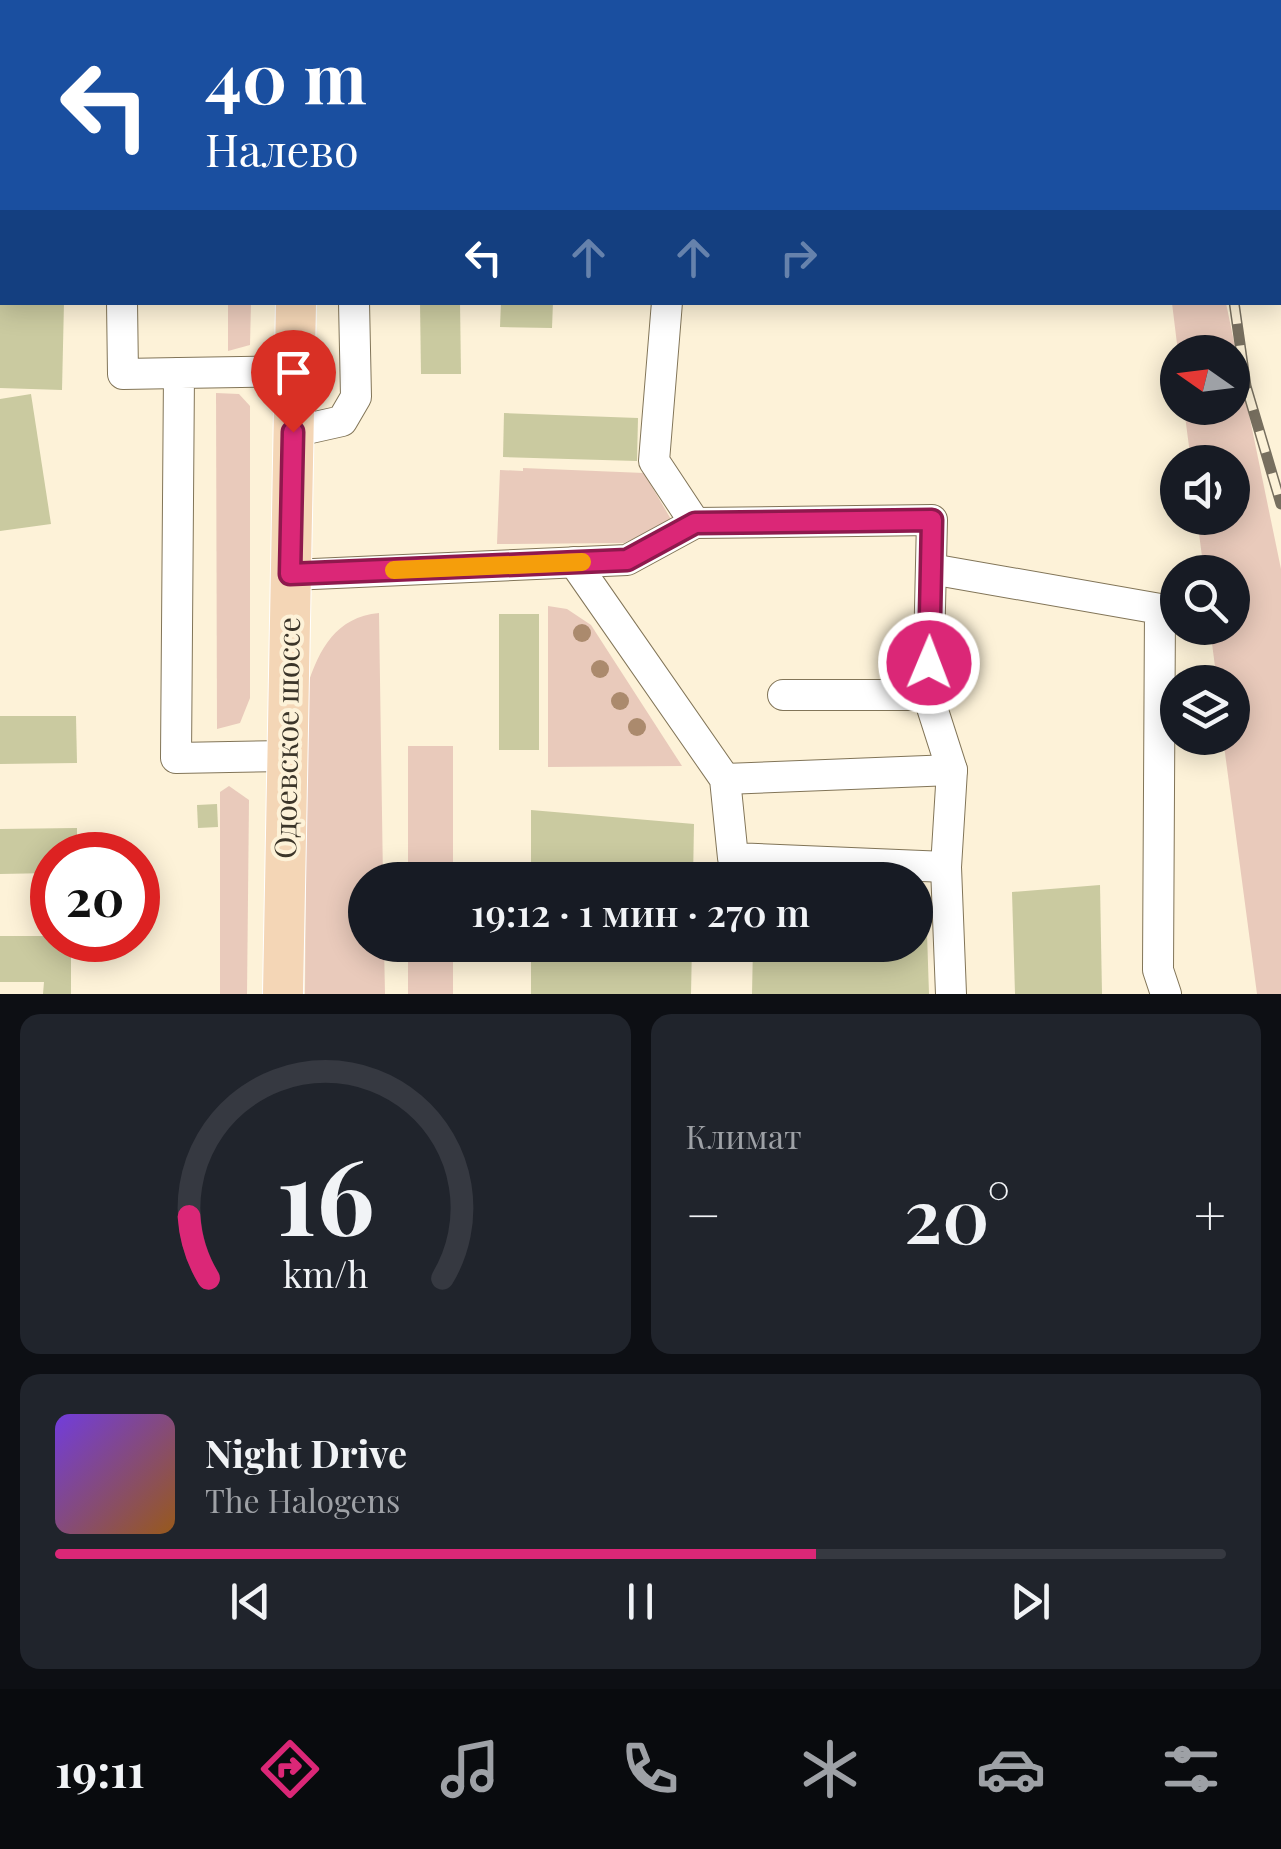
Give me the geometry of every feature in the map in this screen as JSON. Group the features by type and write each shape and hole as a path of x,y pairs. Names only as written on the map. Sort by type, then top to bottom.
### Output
{"main road":[{"name":"Одоевское шоссе","path":"283,994 296,305"}],"lane":[{"path":"122,305 123,374 294,372"},
{"path":"293,432 342,421 356,397 354,305"},
{"path":"667,305 654,461 695,523"},
{"path":"179,372 176,758 287,756"},
{"path":"290,574 627,560 695,523 932,520 928,695 952,770 946,867 951,994"},
{"path":"574,562 725,779 733,858 946,867"},
{"path":"931,569 1160,609 1158,970 1166,994"},
{"path":"783,694 928,695"},
{"path":"725,779 952,770"}],"shaded area":[{"path":"228,305 251,305 250,345 228,351"},
{"path":"1172,305 1226,305 1233,335 1176,335"},
{"path":"216,393 239,394 250,406 250,698 240,723 217,729"},
{"path":"1250,419 1281,569 1281,994 1257,994 1225,755 1250,755 1250,665 1215,665 1212,645 1250,645 1250,555 1202,555 1199,535 1250,535 1250,445 1189,445 1186,425 1250,425"},
{"path":"500,470 644,473 672,521 624,543 497,544"},
{"path":"548,606 567,609 591,625 682,766 548,767"},
{"path":"379,613 383,862 348,862 348,962 384,962 385,994 305,994 307,687 331,637 364,616"},
{"path":"408,746 453,746 453,862 408,862"},
{"path":"229,786 249,800 247,994 220,994 220,792"},
{"path":"408,962 453,962 453,994 408,994"}],"building":[{"path":"0,305 64,305 62,390 0,388"},
{"path":"420,305 460,305 461,374 421,374"},
{"path":"501,305 553,305 552,328 500,327"},
{"path":"31,394 51,524 0,531 0,399"},
{"path":"504,413 638,418 637,461 503,457"},
{"path":"499,614 539,614 539,750 499,750"},
{"path":"0,716 76,716 77,763 0,764"},
{"path":"217,804 218,827 198,828 197,805"},
{"path":"531,810 694,824 693,862 531,862"},
{"path":"77,828 77,832 30,832 30,873 0,874 0,829"},
{"path":"1100,885 1102,994 1015,994 1012,892"},
{"path":"0,936 30,936 30,962 71,962 71,994 43,994 44,982 0,982"},
{"path":"531,962 692,962 691,994 531,994"},
{"path":"753,962 928,962 929,994 752,994"}],"railway":[{"path":"1234,305 1246,386 1281,504"}],"slow traffic":[{"path":"394,570 582,562"}],"route":[{"path":"293,432 290,574 627,560 695,523 932,520 929,663"}]}
